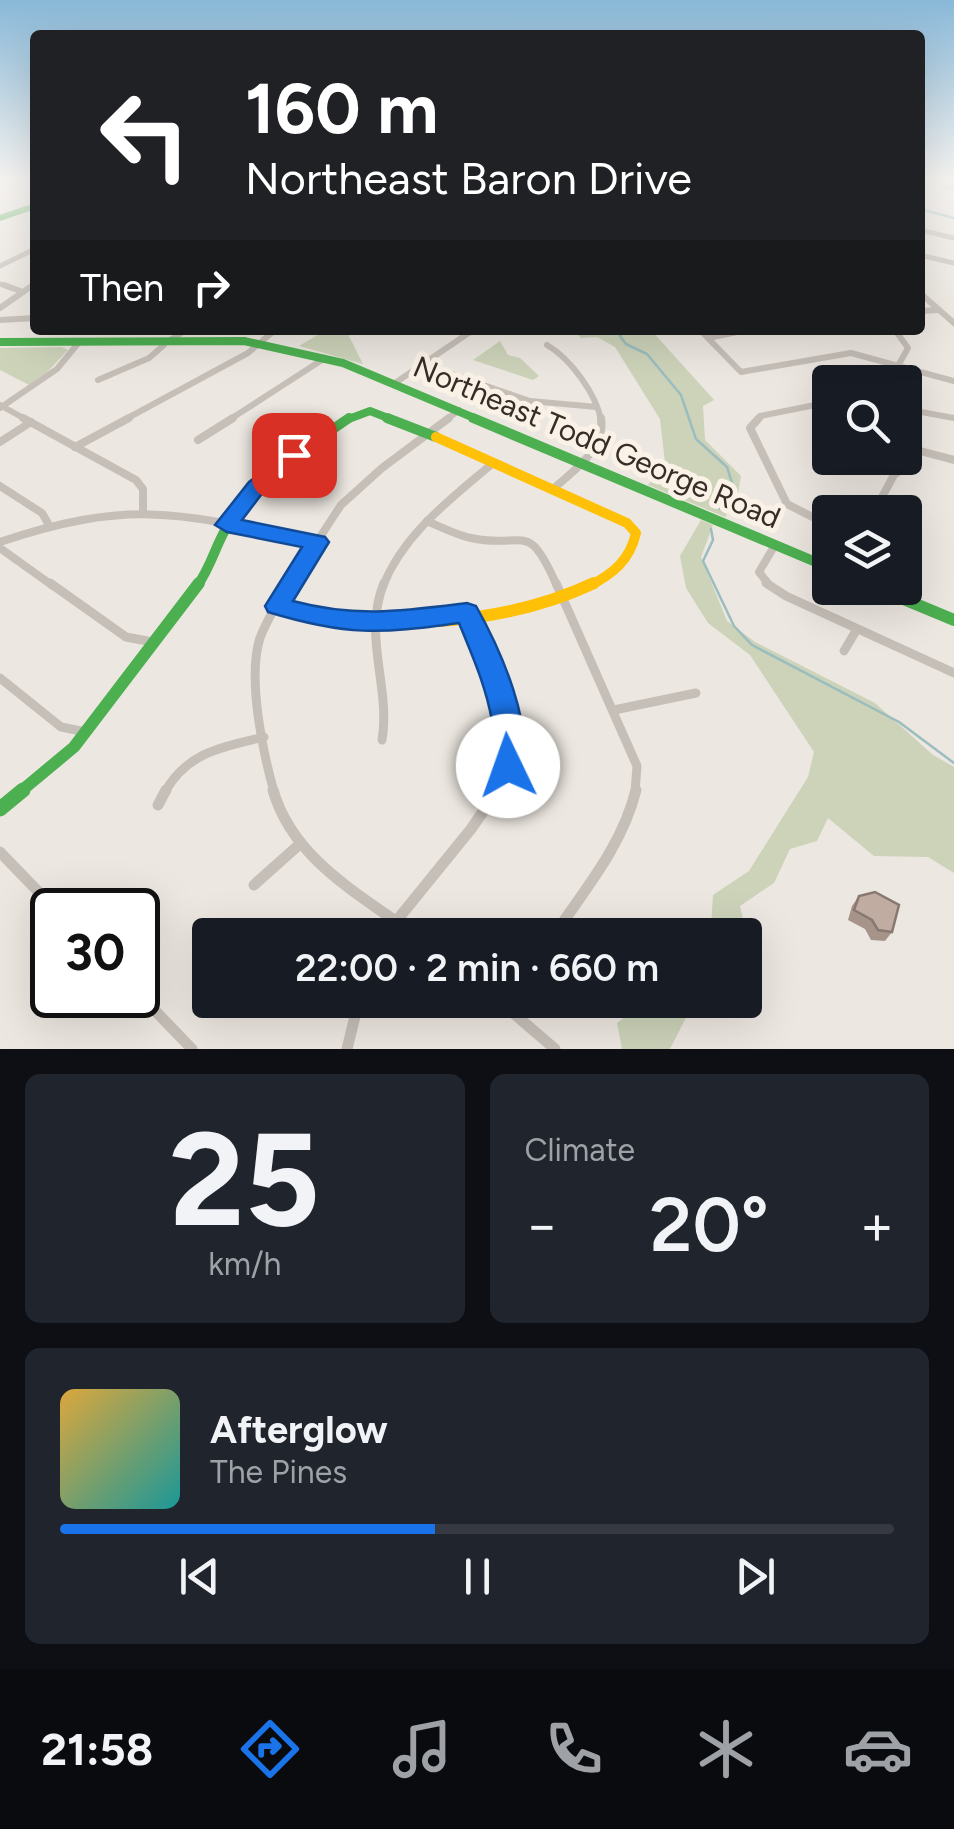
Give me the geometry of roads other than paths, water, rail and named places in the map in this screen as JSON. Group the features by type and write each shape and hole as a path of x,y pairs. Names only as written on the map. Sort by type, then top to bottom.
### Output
{"street":[{"path":"925,231 954,238"},
{"path":"0,266 30,251"},
{"path":"925,256 954,263"},
{"path":"925,263 930,257"},
{"path":"0,284 22,292"},
{"path":"0,308 30,287"},
{"path":"925,298 954,322"},
{"path":"925,311 938,310"},
{"path":"0,320 30,318"},
{"path":"98,380 150,358 179,335"},
{"path":"75,446 269,335"},
{"path":"395,383 466,335"},
{"path":"705,335 741,372 851,354 954,381"},
{"path":"708,338 723,335"},
{"path":"899,335 908,345 900,364"},
{"path":"1,407 46,378 78,344"},
{"name":"Northeast Todd George Road","path":"0,345 257,345 325,358 395,383 812,560"},
{"path":"546,345 562,354 603,418 604,432 582,462 552,490"},
{"path":"198,440 325,358"},
{"path":"424,364 485,389 543,405 597,407"},
{"path":"812,406 760,416 750,428 787,504 812,518"},
{"path":"1,407 136,480 143,489 143,512"},
{"path":"394,918 301,843 284,820 264,737 259,642 342,502 459,410"},
{"path":"0,808 74,747 208,571 227,525 269,474 362,412 378,412 430,434 627,524 636,533 629,554 598,583 560,594 376,624 328,620 277,606"},
{"path":"922,412 954,418"},
{"path":"0,442 31,422"},
{"path":"922,452 954,460"},
{"path":"382,740 386,704 376,660 378,587 426,521 493,463"},
{"path":"0,486 42,513 49,525"},
{"path":"0,545 49,525 143,512 186,515 317,542"},
{"path":"426,521 472,539 520,538 542,552 638,766 639,791 618,839 565,918"},
{"path":"0,545 126,637 153,642"},
{"path":"775,545 760,572 767,584 954,672"},
{"path":"918,605 954,620"},
{"path":"398,918 485,809 508,766 507,724 498,685 467,612"},
{"path":"844,651 858,629"},
{"path":"0,678 61,727 86,732"},
{"path":"614,710 696,693"},
{"path":"158,805 172,775 192,758 264,737"},
{"path":"254,884 301,843"},
{"path":"0,852 35,888"},
{"path":"160,1016 192,1049"},
{"path":"348,1049 355,1018"},
{"path":"522,1018 555,1049"}],"waterway":[{"path":"621,335 626,344 647,354 681,395 696,439 727,467 733,486 720,509"},
{"path":"711,529 713,540 703,561 734,626 752,645 899,722 954,763"}]}
